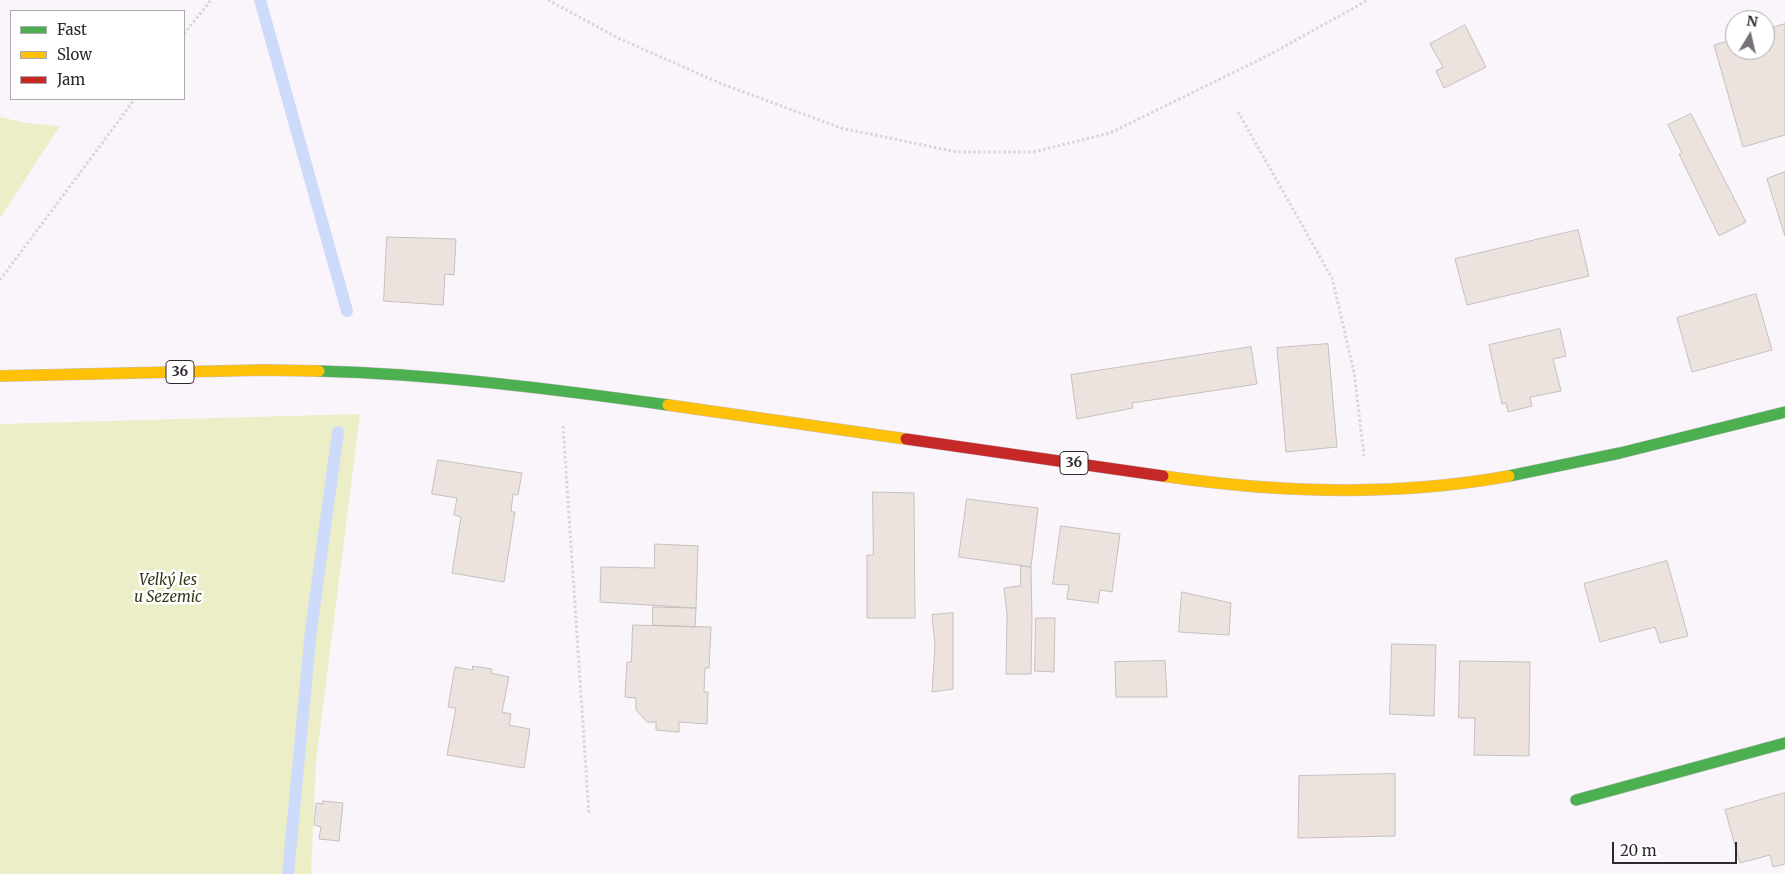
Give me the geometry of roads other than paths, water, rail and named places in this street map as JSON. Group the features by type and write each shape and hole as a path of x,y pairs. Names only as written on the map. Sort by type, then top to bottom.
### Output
{"main road":[{"name":"36","path":"0,376 264,370 359,372 561,390 1226,485 1368,491 1452,485 1590,460 1785,412"},
{"path":"1576,800 1785,742"}],"waterway":[{"path":"260,0 347,311"},
{"path":"288,874 311,630 338,432"}],"park label":[{"name":"Velký les u Sezemic","path":"168,590"}]}
